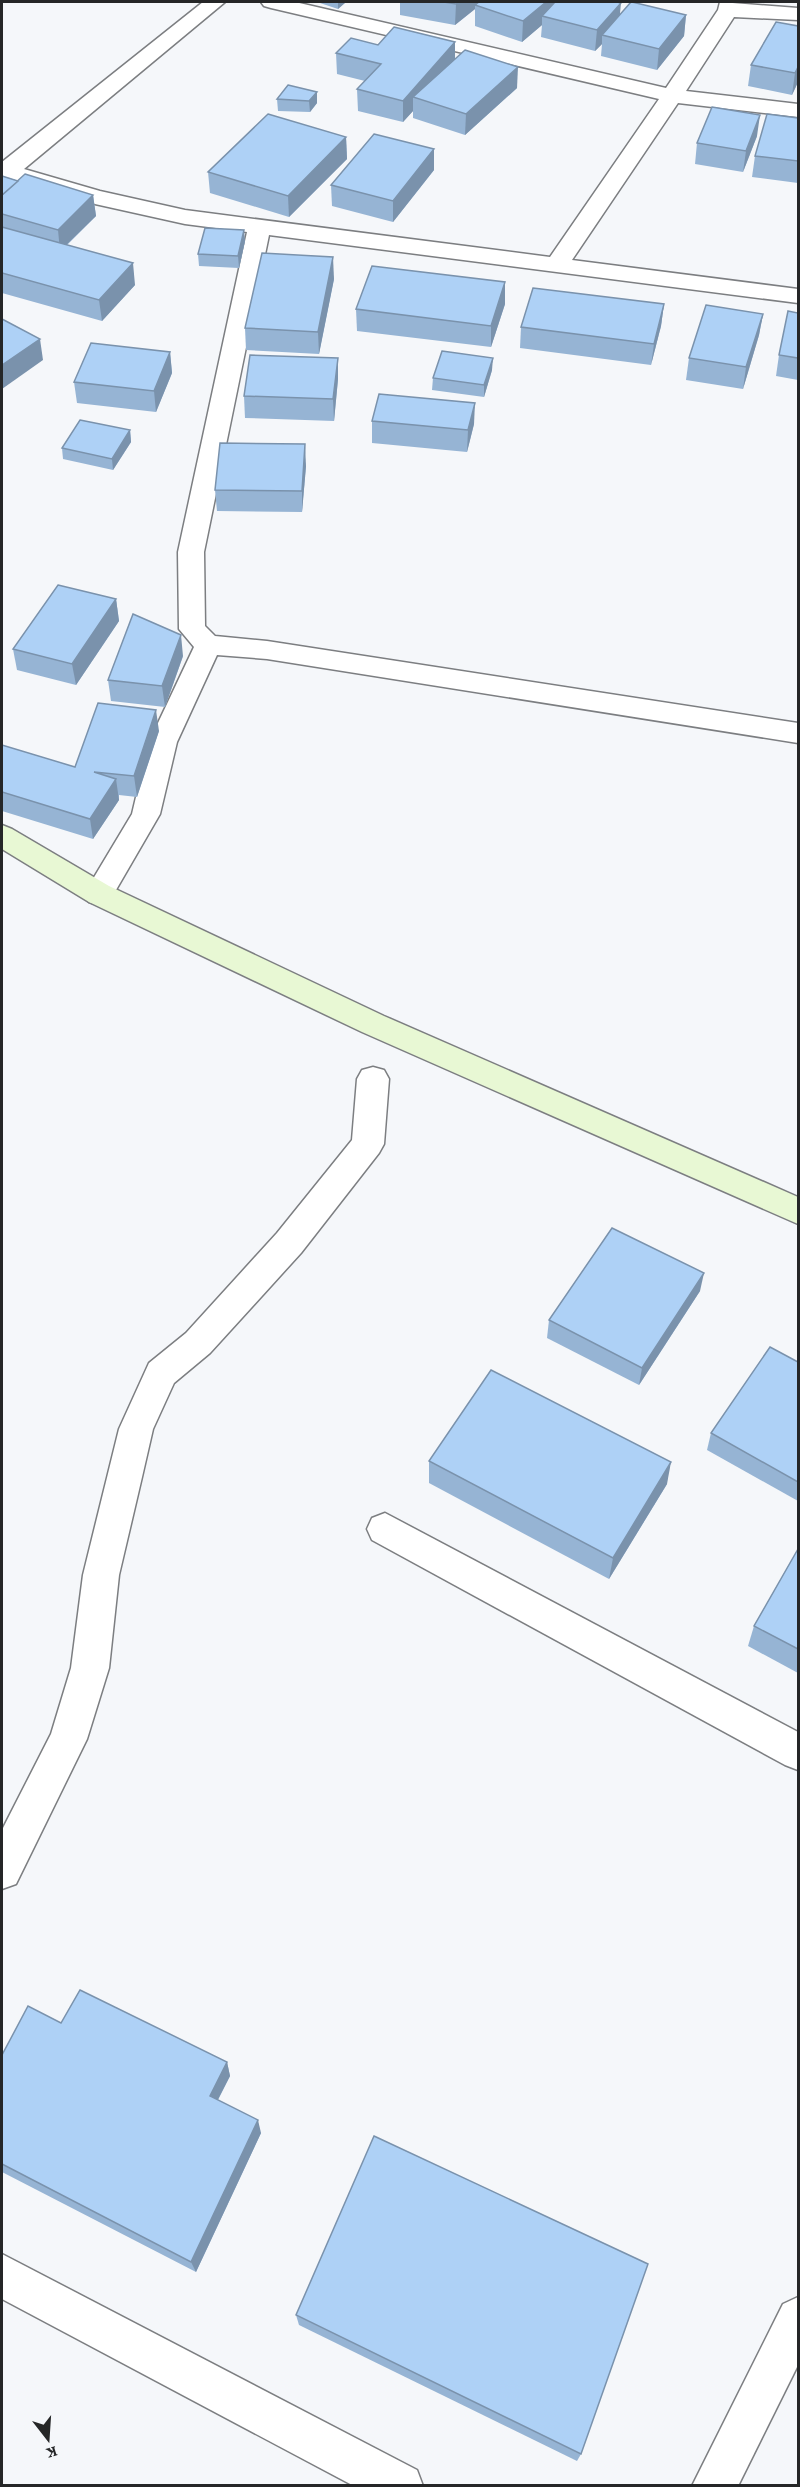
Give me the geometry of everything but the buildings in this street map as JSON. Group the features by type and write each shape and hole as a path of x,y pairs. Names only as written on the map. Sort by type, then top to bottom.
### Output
{"street":[{"path":"5,170 216,2"},
{"path":"271,2 672,96 798,111"},
{"path":"346,19 372,2"},
{"path":"558,263 672,96 729,6 798,14"},
{"path":"5,170 106,200 185,217 558,263 798,296"},
{"path":"259,227 191,552 192,629 208,645 267,650 798,733"},
{"path":"99,894 146,814 164,742 208,645"},
{"path":"2,836 99,894 373,1024 798,1211"},
{"path":"2,1870 68,1738 90,1668 101,1575 124,1477 136,1430 161,1373 198,1343 289,1243 368,1144 373,1079"},
{"path":"385,1529 798,1752"},
{"path":"2,2276 400,2486"},
{"path":"714,2486 798,2319"}]}
